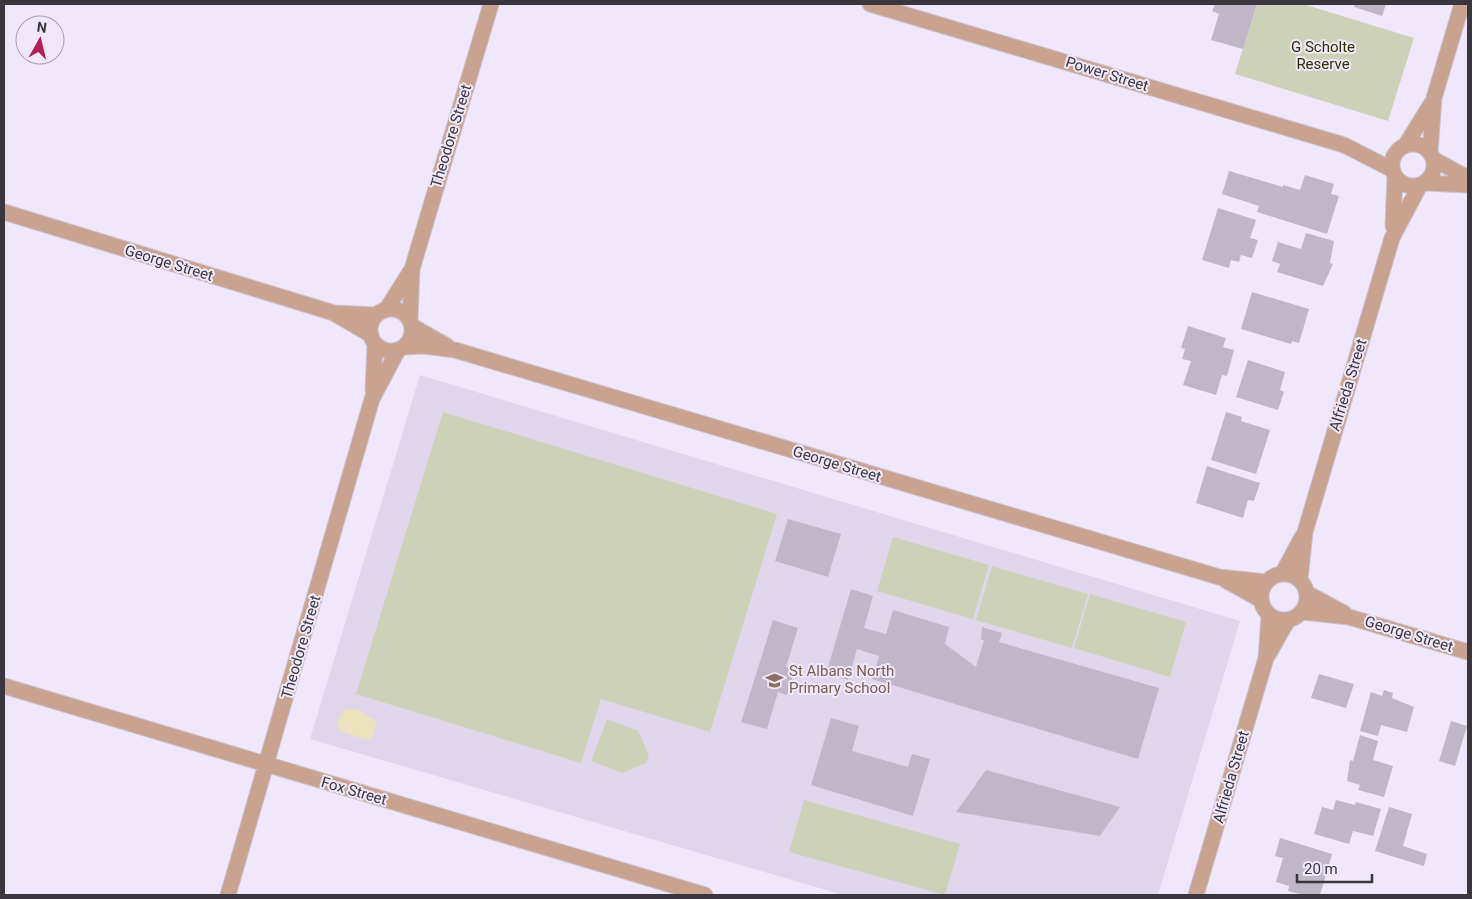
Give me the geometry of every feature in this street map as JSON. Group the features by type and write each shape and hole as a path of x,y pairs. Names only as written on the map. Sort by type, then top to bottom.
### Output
{"street":[{"name":"Theodore Street","path":"411,323 412,269 491,4"},
{"name":"Power Street","path":"870,4 1344,145 1380,150 1402,148"},
{"path":"1423,184 1434,172 1432,156 1434,98 1462,4"},
{"path":"1434,98 1402,148 1395,155 1394,173 1406,185 1446,182 1468,185"},
{"name":"Power Street","path":"1344,145 1394,173"},
{"path":"1402,148 1419,145 1432,156 1468,178"},
{"name":"Alfrieda Street","path":"1392,238 1394,173"},
{"name":"Alfrieda Street","path":"1282,574 1305,532 1392,238 1423,184"},
{"name":"George Street","path":"4,212 334,313 373,339"},
{"name":"Theodore Street","path":"381,312 412,269"},
{"path":"397,310 411,323 411,338 401,348 386,350 373,339 372,321 381,312 397,310"},
{"name":"George Street","path":"334,313 381,312"},
{"name":"George Street","path":"411,323 455,350"},
{"name":"Theodore Street","path":"372,398 373,339"},
{"name":"George Street","path":"401,348 424,346 455,350 1220,577 1267,582"},
{"name":"Theodore Street","path":"228,895 372,398 401,348"},
{"name":"Alfrieda Street","path":"1304,587 1305,532"},
{"path":"1282,574 1295,577 1304,587 1308,600 1303,612 1288,620 1282,620 1269,615 1262,600 1262,593 1267,582 1282,574"},
{"name":"George Street","path":"1220,577 1262,600"},
{"name":"George Street","path":"1304,587 1349,616"},
{"name":"George Street","path":"1303,612 1349,616 1468,652"},
{"name":"Alfrieda Street","path":"1196,895 1266,658 1269,615"},
{"name":"Alfrieda Street","path":"1266,658 1288,620"},
{"name":"Fox Street","path":"4,686 266,766 705,895"}],"shaded area":[{"name":"St Albans North Primary School","path":"420,375 1240,621 1158,895 843,895 310,739"}],"green space":[{"name":"G Scholte Reserve","path":"1257,4 1303,4 1414,38 1388,121 1235,74"},
{"path":"443,412 777,514 710,732 601,699 581,763 356,694"},
{"path":"893,537 989,565 973,619 877,591"},
{"path":"992,566 1088,594 1072,648 976,620"},
{"path":"1090,594 1186,622 1170,677 1074,648"},
{"path":"607,719 638,731 649,755 646,763 622,773 591,761"},
{"path":"804,800 960,844 945,895 789,852"}],"sand":[{"path":"359,709 366,716 377,721 372,738 366,740 340,731 337,725 343,710"}],"building":[{"path":"1215,4 1257,4 1243,49 1211,40 1219,14 1212,11"},
{"path":"1355,4 1386,4 1382,16 1354,7"},
{"path":"1229,171 1300,190 1305,175 1334,184 1331,194 1339,196 1327,234 1257,212 1259,206 1222,194"},
{"path":"1218,208 1256,220 1250,238 1258,240 1252,258 1241,255 1239,262 1231,260 1229,268 1202,260"},
{"path":"1306,233 1334,241 1330,263 1333,264 1323,286 1277,272 1280,264 1272,261 1278,242 1301,249"},
{"path":"1252,292 1309,309 1299,343 1292,341 1291,344 1241,329"},
{"path":"1188,326 1226,338 1223,347 1234,350 1227,376 1222,375 1216,395 1183,385 1191,361 1182,359 1185,349 1181,348"},
{"path":"1248,360 1285,372 1280,390 1284,392 1278,410 1236,397"},
{"path":"1226,412 1242,417 1241,421 1270,430 1256,474 1211,460"},
{"path":"1207,466 1260,483 1254,501 1248,500 1243,518 1196,503"},
{"path":"788,519 841,534 828,577 775,561"},
{"path":"851,589 873,596 864,628 886,634 893,610 949,627 945,644 976,667 984,640 981,640 982,627 1002,633 999,642 1159,688 1138,759 872,679 879,656 857,649 848,680 826,674"},
{"path":"773,620 798,628 786,667 795,669 787,695 778,692 767,729 741,722"},
{"path":"1319,674 1354,684 1346,708 1311,698"},
{"path":"1384,690 1393,693 1392,698 1414,707 1407,732 1381,725 1378,736 1360,731 1371,692 1382,696"},
{"path":"831,718 859,726 852,751 908,767 912,754 930,759 913,816 811,785"},
{"path":"1451,721 1467,726 1455,766 1439,761"},
{"path":"1360,735 1378,741 1373,760 1393,766 1384,797 1358,790 1360,785 1347,781 1350,760 1353,761"},
{"path":"986,770 1120,807 1100,836 956,812"},
{"path":"1336,800 1355,805 1356,802 1381,809 1373,836 1353,831 1349,844 1314,834 1322,807 1333,810"},
{"path":"1389,807 1412,814 1403,846 1427,854 1424,866 1375,851"},
{"path":"1280,838 1332,854 1320,895 1303,895 1288,891 1289,886 1276,882 1283,858 1275,856"}],"place":[{"name":"St Albans North Primary School","path":"775,680"}]}
